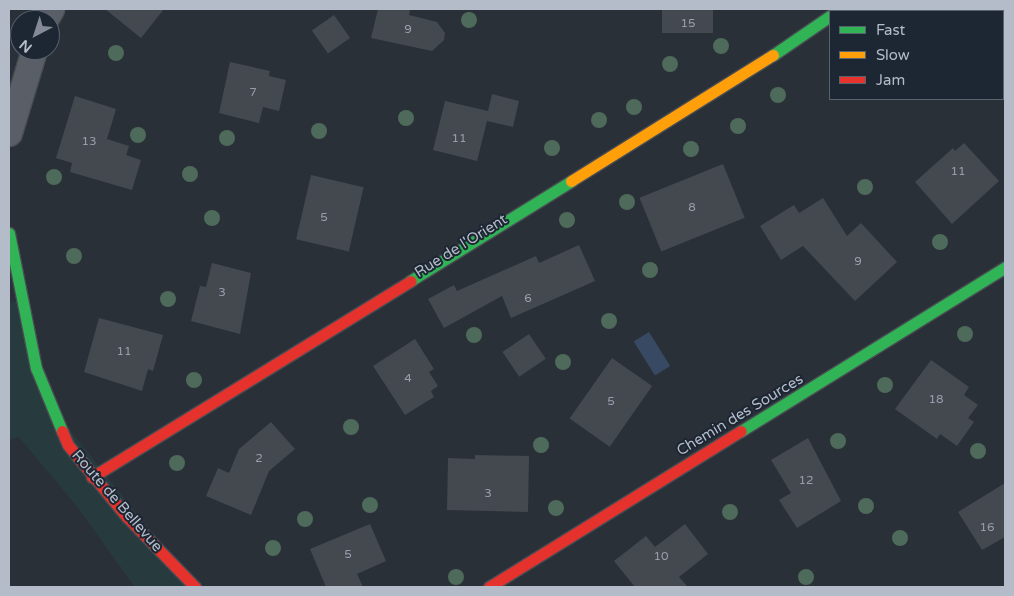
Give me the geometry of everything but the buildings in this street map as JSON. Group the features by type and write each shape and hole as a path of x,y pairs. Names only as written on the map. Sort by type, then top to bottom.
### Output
{"street":[{"name":"Rue de l'Orient","path":"92,477 738,78 829,17"},
{"path":"9,133 31,60"},
{"name":"Route de Bellevue","path":"9,233 46,400 68,445 92,477 195,587"},
{"name":"Chemin des Sources","path":"489,587 1005,267"}],"green space":[{"path":"22,299 46,400 195,587 135,587 79,509 19,437 9,440 9,303"}],"water":[{"path":"649,332 670,366 655,375 634,342"}],"traffic: fast":[{"path":"773,55 829,17"},
{"path":"410,281 571,181"},
{"path":"9,233 36,368 62,431"},
{"path":"741,431 1005,267"}],"traffic: slow":[{"path":"571,181 773,55"}],"traffic: jam":[{"path":"92,477 410,281"},
{"path":"62,431 68,445 127,517 195,587"},
{"path":"489,587 741,431"}]}
